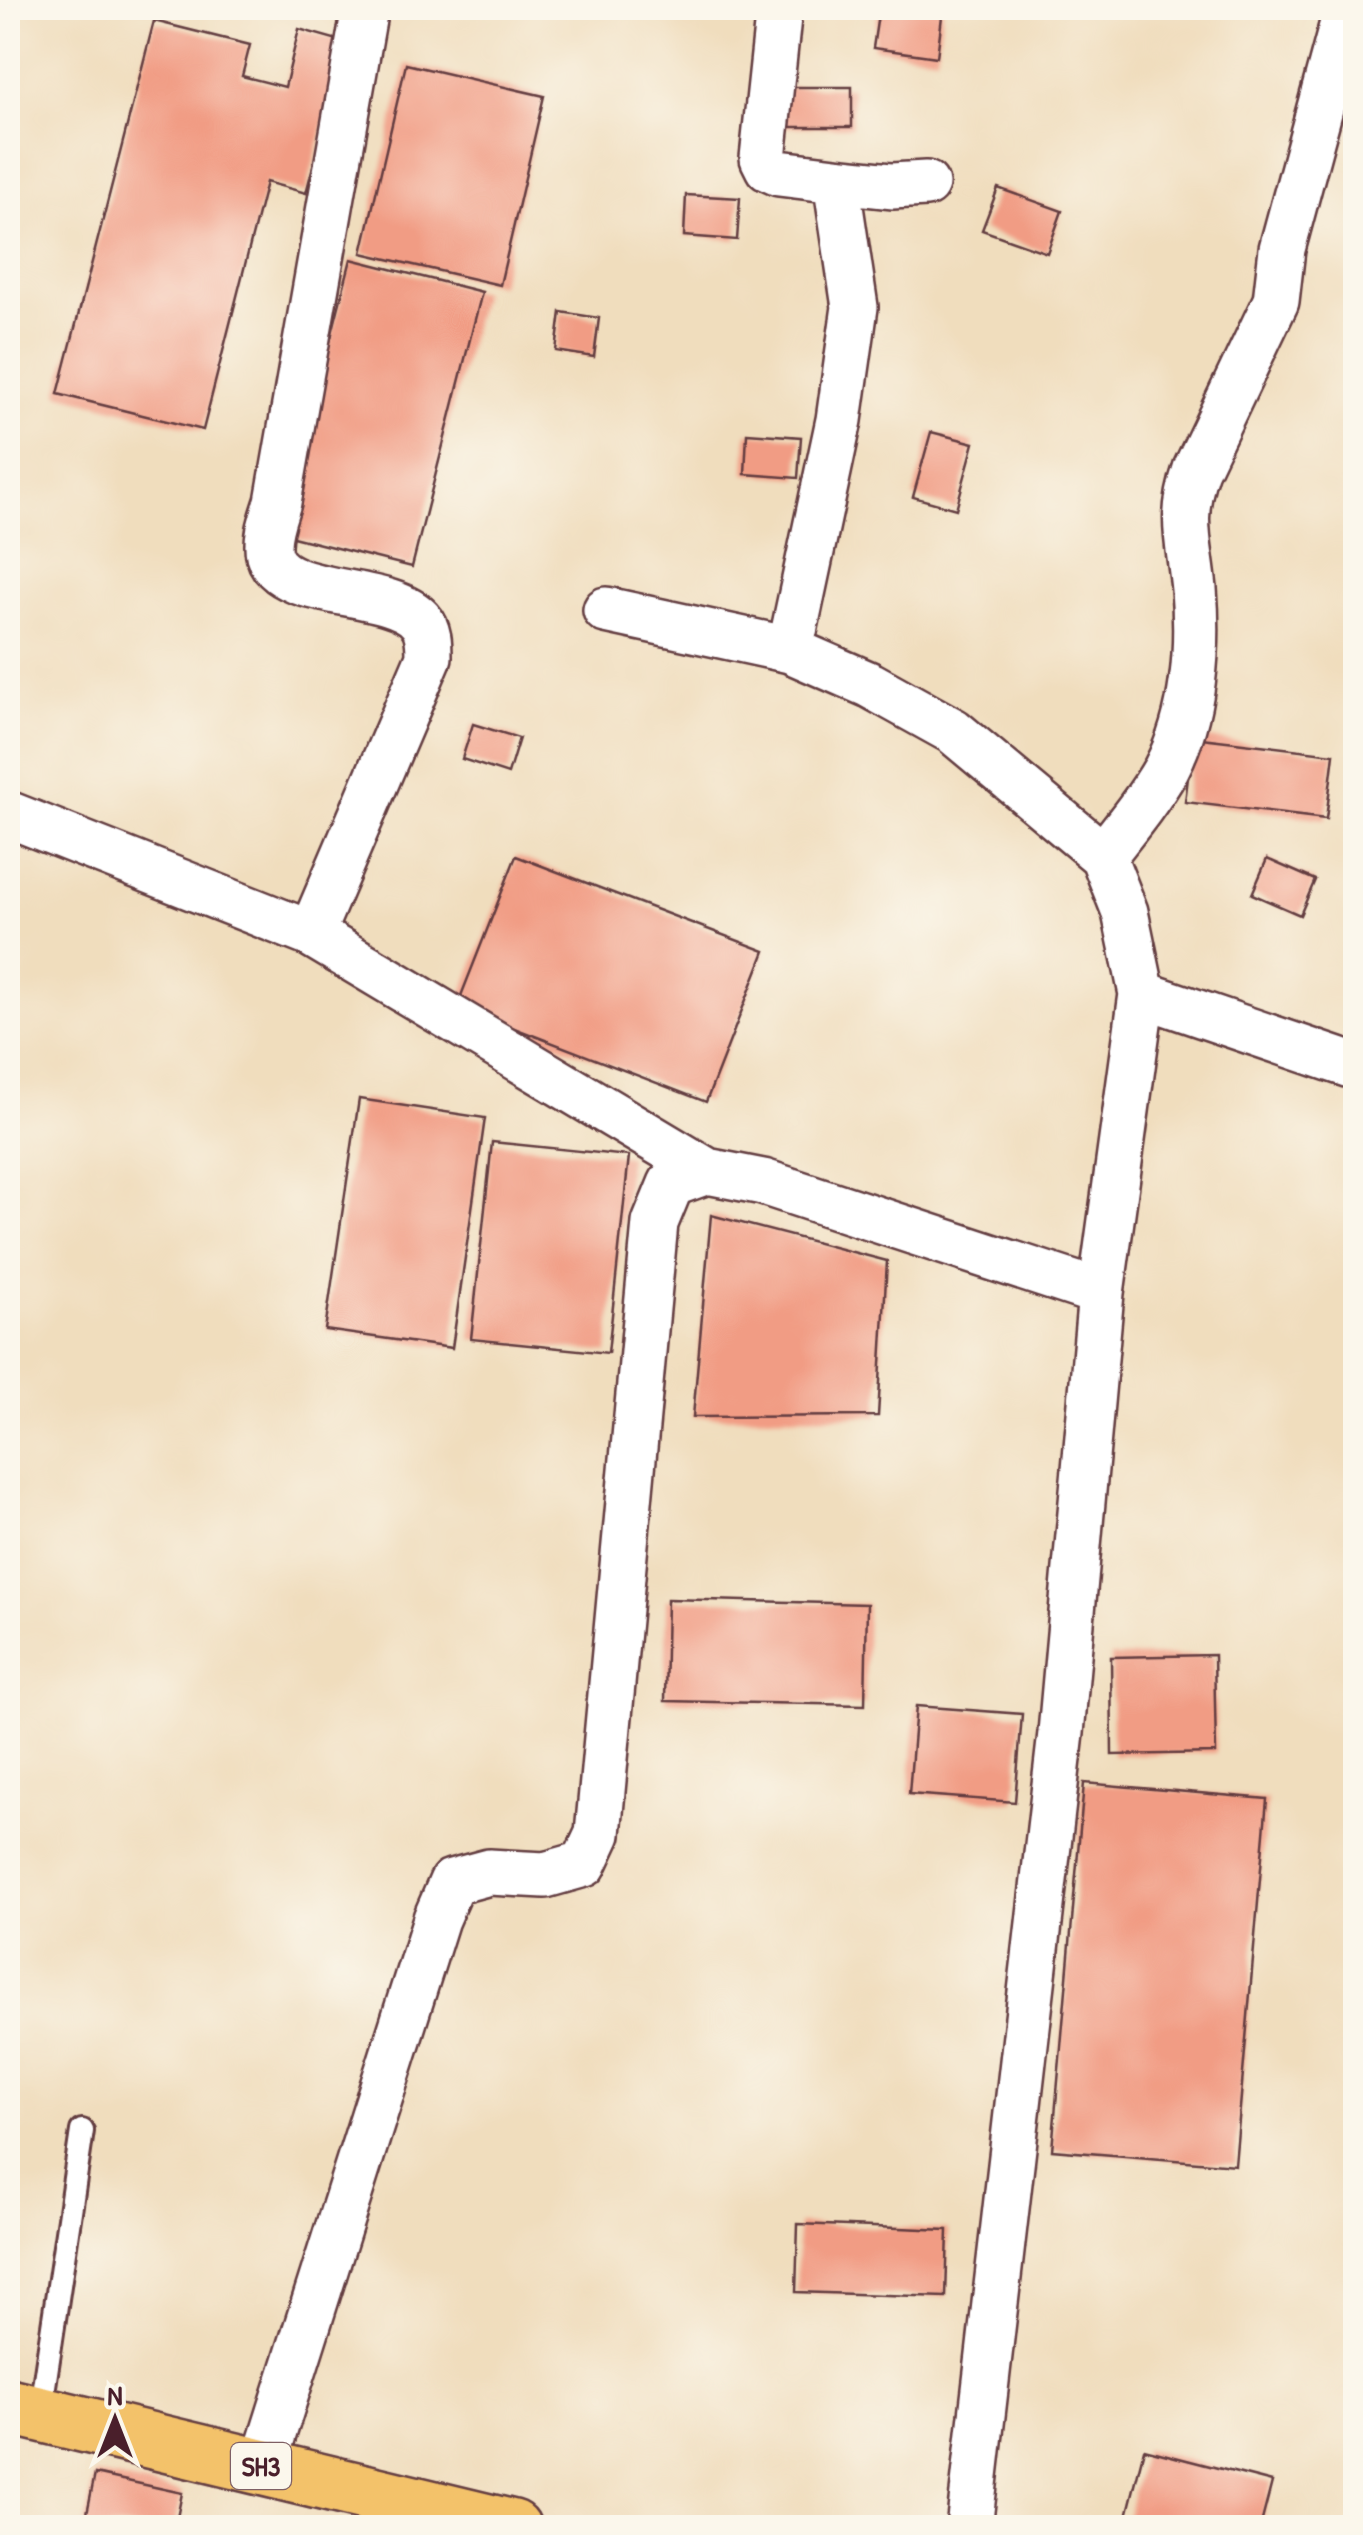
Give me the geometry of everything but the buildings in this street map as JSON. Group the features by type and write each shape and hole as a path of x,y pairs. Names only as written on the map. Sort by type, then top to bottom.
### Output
{"main road":[{"name":"SH3","path":"24,2410 513,2528"}],"street":[{"path":"310,934 429,657 429,637 420,620 400,606 294,580 278,571 270,559 267,542 365,8"},
{"path":"779,8 763,158 768,168 779,174 892,186 926,184"},
{"path":"1103,856 1165,770 1184,726 1195,653 1186,498 1276,301 1282,249 1347,8"},
{"path":"790,650 839,420 856,308 836,180"},
{"path":"606,610 790,650 870,685 953,731 1103,856 1125,912 1142,994 1100,1293 1061,1733 969,2528"},
{"path":"8,814 310,934 707,1171 763,1182 1100,1293"},
{"path":"1142,994 1356,1067"},
{"path":"263,2466 436,1919 452,1882 489,1872 545,1875 584,1864 598,1834 655,1224 670,1184 707,1171"}],"lane":[{"path":"24,2410 82,2130"}]}
